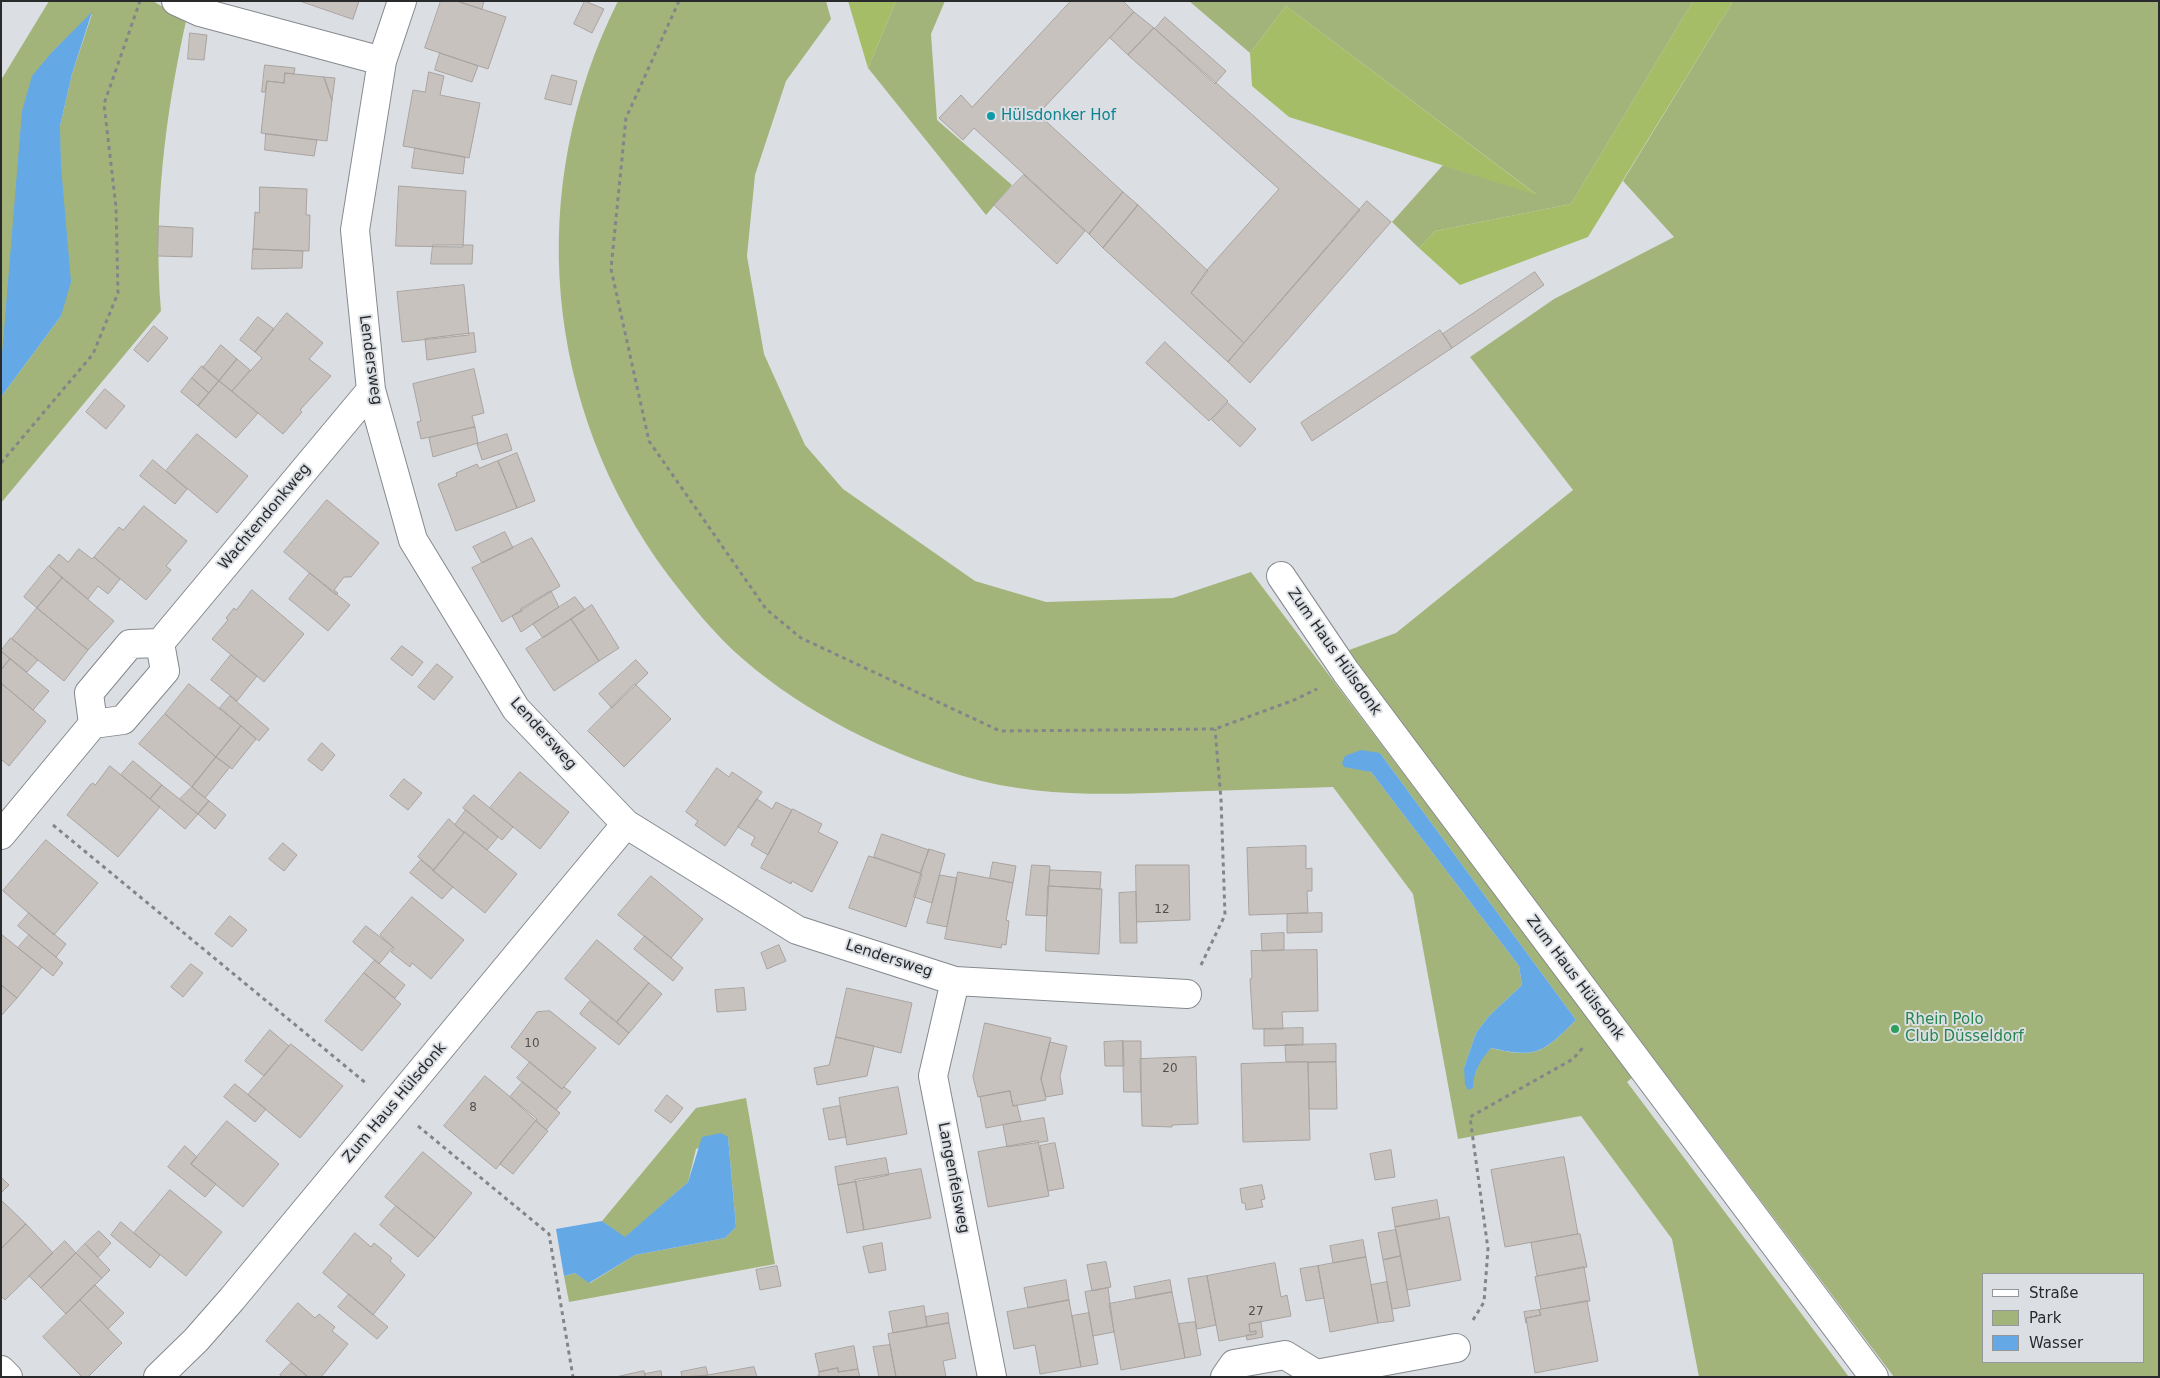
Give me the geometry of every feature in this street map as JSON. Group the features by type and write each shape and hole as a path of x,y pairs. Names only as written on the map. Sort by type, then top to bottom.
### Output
{"street":[{"path":"176,1 200,12 382,61"},
{"name":"Lendersweg","path":"402,1 382,61 355,230 371,390 413,540 516,709 626,824 797,930 955,980 1187,994"},
{"name":"Wachtendonkweg","path":"160,643 371,390"},
{"name":"Zum Haus Hülsdonk","path":"1281,576 1346,672 1874,1377"},
{"path":"1,835 93,724 123,720 165,672 160,643 130,644 89,693 93,724"},
{"name":"Zum Haus Hülsdonk","path":"158,1377 196,1340 232,1299 626,824"},
{"name":"Langenfelsweg","path":"955,980 933,1076 992,1377"},
{"path":"1225,1377 1234,1364 1285,1355 1315,1375 1456,1348"},
{"path":"1,1370 8,1377"}],"path":[{"path":"1,463 93,354 118,293 116,207 104,104 140,1"},
{"path":"679,1 626,118 611,269 649,441 766,609 801,638 1000,731 1215,729 1294,700 1346,672"},
{"path":"1187,994 1225,915 1221,799 1215,729"},
{"path":"27,804 549,1234 573,1377"},
{"path":"1456,1348 1484,1302 1488,1249 1470,1117 1572,1059 1607,1021"}],"green space":[{"path":"49,1 153,1 186,21 172,93 163,165 159,238 161,311 1,503 1,397 61,316 60,126 72,74 92,14 52,52 1,367 1,80"},
{"path":"618,1 826,1 831,19 786,81 755,175 747,256 764,354 805,445 843,489 975,581 1046,602 1173,598 1251,572 1633,1077 1627,1082 1849,1377 1699,1377 1672,1239 1581,1116 1458,1139 1413,894 1333,787 1097,794 1043,791 989,783 904,755 820,714 768,680 713,630 668,575 626,510 594,440 572,369 561,295 560,221 569,146 588,73","holes":["1380,753 1576,1020 1547,1046 1530,1053 1507,1052 1491,1048 1481,1058 1473,1079 1464,1068 1476,1033 1489,1016 1522,985 1519,966 1371,772 1358,768"]},
{"path":"848,1 896,1 868,68"},
{"path":"896,1 945,1 931,34 937,120 1012,185 986,215 868,68"},
{"path":"1189,1 1693,1 1571,204 1435,231 1419,248 1392,222 1443,165 1536,194 1286,6 1250,53"},
{"path":"1693,1 1733,1 1588,237 1460,285 1419,248 1435,231 1571,204"},
{"name":"Rhein Polo Club Düsseldorf","path":"1733,1 2159,1 2159,1377 1894,1377 1381,697 1349,650 1396,633 1573,490 1470,357 1554,299 1674,237 1623,181"},
{"path":"1286,6 1537,195 1289,117 1252,86 1250,53"},
{"path":"746,1098 775,1264 569,1302 564,1276 575,1273 590,1283 635,1255 725,1238 736,1227 728,1137 696,1149 688,1182 625,1238 602,1221 696,1108"}],"water":[{"path":"92,12 72,74 60,126 61,166 71,282 61,316 1,397 1,367 22,111 32,76 52,52"},
{"path":"1361,750 1380,753 1576,1020 1547,1046 1539,1050 1519,1053 1491,1048 1478,1066 1473,1088 1468,1090 1465,1084 1464,1068 1476,1033 1489,1016 1522,985 1519,966 1371,772 1344,767 1342,763 1345,756"},
{"path":"721,1133 728,1137 736,1227 725,1238 635,1255 589,1283 575,1273 564,1276 556,1229 602,1221 625,1237 688,1182 702,1137"}],"building":[{"path":"300,1 359,1 353,19"},
{"path":"441,1 457,1 506,17 488,69 425,48"},
{"path":"457,1 484,1 482,9"},
{"path":"585,1 604,9 592,33 574,24"},
{"name":"Hülsdonker Hof","path":"1071,1 1123,1 1134,12 1038,114 1123,192 1089,234 974,128 963,140 939,118 961,95 972,107"},
{"path":"1134,12 1154,28 1128,55 1110,38"},
{"path":"1165,17 1226,71 1215,84 1155,29"},
{"path":"1154,28 1360,210 1244,343 1191,293 1207,270 1279,189 1128,55"},
{"path":"190,33 207,35 204,60 188,59"},
{"path":"440,53 478,66 472,82 435,70"},
{"path":"265,65 295,68 294,74 285,73 284,83 267,81 265,92 262,92"},
{"path":"429,72 444,76 440,95 480,103 469,158 403,146 413,90 425,92"},
{"path":"285,73 324,77 332,100 327,141 261,133 267,81 284,83"},
{"path":"552,75 577,81 571,105 545,99"},
{"path":"324,77 335,78 332,100"},
{"path":"266,134 317,140 314,156 265,150"},
{"path":"415,148 465,157 463,174 412,168"},
{"path":"1024,175 1085,231 1057,264 994,205"},
{"path":"399,186 466,191 463,247 396,246"},
{"path":"260,187 307,189 306,215 310,215 309,251 253,249 255,212 259,213"},
{"path":"1123,192 1138,205 1103,248 1089,234"},
{"path":"1367,201 1391,222 1250,383 1228,362"},
{"path":"1138,205 1208,271 1191,293 1244,343 1228,362 1103,248"},
{"path":"159,226 193,228 192,257 158,256"},
{"path":"433,245 473,245 472,264 431,264"},
{"path":"253,249 303,251 302,268 252,269"},
{"path":"1535,272 1544,285 1452,348 1443,334"},
{"path":"464,285 469,335 402,342 397,292"},
{"path":"287,313 323,343 309,359 331,376 300,410 302,412 283,434 232,391 262,358 255,352"},
{"path":"258,317 274,329 255,352 240,340"},
{"path":"154,326 168,338 148,362 134,350"},
{"path":"1440,330 1452,348 1312,441 1301,423"},
{"path":"474,333 476,352 427,360 425,339"},
{"path":"1165,342 1228,401 1209,421 1146,363"},
{"path":"221,345 237,359 219,381 203,368"},
{"path":"237,359 250,370 232,391 219,381"},
{"path":"202,366 219,381 209,393 192,378"},
{"path":"474,369 484,413 472,416 475,427 421,439 417,422 421,421 413,384"},
{"path":"192,378 209,393 198,406 181,392"},
{"path":"219,381 258,413 236,438 198,406"},
{"path":"105,389 125,406 106,429 86,412"},
{"path":"1228,403 1256,429 1240,447 1212,420"},
{"path":"475,427 478,443 433,457 429,438"},
{"path":"197,434 248,476 217,513 166,471"},
{"path":"507,434 512,450 482,460 477,444"},
{"path":"517,453 535,501 517,508 498,461"},
{"path":"153,460 187,489 175,504 140,476"},
{"path":"498,461 517,508 456,531 438,484 457,476 456,473 477,464 479,468"},
{"path":"327,500 379,543 351,577 344,577 334,590 338,593 336,595 284,552"},
{"path":"144,506 187,541 166,566 171,570 146,600 94,557 119,527 123,530"},
{"path":"505,532 513,548 482,563 473,547"},
{"path":"532,538 560,586 502,622 472,568"},
{"path":"79,549 92,559 94,557 120,579 108,594 98,586 88,599 49,566 59,554 68,562"},
{"path":"49,566 62,578 37,608 24,597"},
{"path":"310,573 350,605 328,631 289,599"},
{"path":"62,578 114,621 88,650 37,608"},
{"path":"252,590 304,634 264,682 212,639 228,620 226,618 234,608 236,610"},
{"path":"551,591 559,607 521,632 512,616"},
{"path":"575,597 585,610 543,638 533,624"},
{"path":"592,605 619,648 599,661 571,619"},
{"path":"37,608 88,650 64,681 12,639"},
{"path":"571,619 599,661 554,691 526,649"},
{"path":"11,638 38,660 27,672 1,651"},
{"path":"402,646 423,662 412,676 391,659"},
{"path":"1,651 10,659 1,670"},
{"path":"231,655 257,676 237,701 211,680"},
{"path":"10,659 49,691 33,710 1,683 1,670"},
{"path":"636,660 648,673 612,708 599,694"},
{"path":"437,664 453,677 434,700 418,687"},
{"path":"2,684 46,721 9,766 1,759"},
{"path":"189,684 241,726 216,757 165,714"},
{"path":"635,684 671,719 624,767 588,731"},
{"path":"230,696 269,729 259,741 220,708"},
{"path":"165,714 216,757 192,787 139,744"},
{"path":"241,726 256,739 232,769 216,757"},
{"path":"322,743 335,755 322,771 308,760"},
{"path":"216,757 230,767 205,798 192,787"},
{"path":"133,761 162,785 150,799 121,775"},
{"path":"110,766 160,807 118,857 67,815 90,785 93,783 95,785"},
{"path":"717,768 729,777 732,772 762,792 725,846 695,825 698,821 686,812"},
{"path":"520,772 569,812 540,849 490,808"},
{"path":"404,779 422,793 408,810 390,796"},
{"path":"162,785 198,814 185,829 150,799"},
{"path":"192,787 209,801 198,814 180,799"},
{"path":"474,795 513,827 502,840 463,808"},
{"path":"757,799 772,809 776,802 792,810 768,855 751,845 755,837 738,827"},
{"path":"209,801 226,815 215,829 198,814"},
{"path":"793,809 822,824 818,832 838,842 812,892 792,881 791,884 761,868"},
{"path":"466,810 498,837 487,850 455,825"},
{"path":"449,819 464,833 434,870 418,857"},
{"path":"465,832 517,874 485,913 433,871"},
{"path":"882,834 929,850 920,873 874,857"},
{"path":"46,840 98,883 54,935 3,891"},
{"path":"283,843 297,855 284,871 269,859"},
{"path":"1306,846 1306,869 1312,868 1312,891 1307,891 1308,913 1249,915 1247,848"},
{"path":"929,849 945,854 932,903 914,897"},
{"path":"869,856 922,874 906,927 849,908"},
{"path":"421,860 453,887 442,899 410,873"},
{"path":"993,862 1016,866 1013,883 990,878"},
{"path":"1032,865 1050,866 1047,916 1026,915"},
{"path":"1136,865 1189,865 1190,920 1137,922"},
{"path":"1050,870 1101,872 1100,889 1049,886"},
{"path":"958,872 1013,883 1006,920 1009,921 1006,945 1002,944 1001,948 945,939"},
{"path":"940,875 957,878 947,927 927,923"},
{"path":"651,876 703,919 671,958 618,915"},
{"path":"1048,886 1102,889 1099,954 1046,951"},
{"path":"1136,892 1137,943 1120,943 1119,893"},
{"path":"412,897 464,940 431,979 412,963 410,967 391,952 394,948 380,935"},
{"path":"29,913 66,944 56,957 18,926"},
{"path":"1322,913 1322,932 1287,933 1287,914"},
{"path":"230,916 247,930 232,947 215,934"},
{"path":"366,926 393,947 379,964 353,942"},
{"path":"1284,933 1284,950 1262,951 1261,934"},
{"path":"1,934 42,967 17,998 1,985"},
{"path":"29,935 63,963 53,976 18,948"},
{"path":"645,936 683,968 673,981 634,949"},
{"path":"597,940 649,983 617,1022 565,979"},
{"path":"779,945 786,961 767,969 761,953"},
{"path":"1317,950 1318,1011 1282,1012 1283,1029 1253,1029 1250,979 1252,978 1251,951"},
{"path":"375,960 405,985 395,998 364,973"},
{"path":"191,964 203,973 183,997 171,987"},
{"path":"364,973 401,1004 362,1051 325,1021"},
{"path":"649,983 662,994 629,1033 617,1022"},
{"path":"1,985 17,998 1,1016"},
{"path":"744,988 746,1010 717,1012 715,990"},
{"path":"847,988 912,1003 901,1053 836,1037"},
{"path":"590,1001 629,1033 619,1045 580,1014"},
{"path":"550,1011 596,1048 562,1089 511,1047 537,1012"},
{"path":"985,1023 1051,1038 1041,1079 1046,1100 1013,1106 1010,1091 978,1097 973,1077"},
{"path":"1303,1028 1303,1045 1264,1046 1264,1029"},
{"path":"270,1030 289,1046 264,1076 245,1061"},
{"path":"836,1037 874,1046 867,1076 817,1085 814,1068 829,1065"},
{"path":"1123,1041 1141,1041 1141,1092 1124,1092"},
{"path":"1123,1041 1124,1066 1105,1066 1104,1042"},
{"path":"1050,1042 1067,1046 1060,1076 1063,1094 1046,1097 1041,1079"},
{"path":"291,1044 343,1086 300,1138 248,1095"},
{"path":"1336,1044 1336,1062 1286,1062 1285,1045"},
{"path":"1196,1057 1198,1124 1172,1125 1172,1127 1142,1126 1140,1059"},
{"path":"530,1062 562,1089 564,1087 571,1092 556,1110 517,1078"},
{"path":"1308,1062 1310,1140 1243,1142 1241,1064"},
{"path":"1336,1062 1337,1109 1309,1109 1308,1063"},
{"path":"485,1076 537,1119 496,1169 444,1126"},
{"path":"523,1082 560,1113 546,1130 510,1097"},
{"path":"235,1084 266,1109 255,1122 224,1097"},
{"path":"898,1087 907,1134 847,1145 839,1098"},
{"path":"1010,1091 1013,1106 1017,1105 1021,1121 986,1128 980,1097"},
{"path":"667,1095 683,1108 671,1123 655,1111"},
{"path":"840,1106 846,1137 829,1140 823,1109"},
{"path":"1044,1118 1048,1141 1007,1147 1003,1125"},
{"path":"227,1121 279,1164 243,1207 191,1164"},
{"path":"536,1121 548,1131 513,1174 500,1164"},
{"path":"1038,1141 1049,1196 988,1207 978,1152"},
{"path":"1055,1143 1064,1188 1048,1191 1040,1146"},
{"path":"185,1146 197,1157 191,1164 216,1184 205,1197 168,1167"},
{"path":"1391,1150 1395,1177 1375,1180 1370,1154"},
{"path":"423,1152 472,1193 435,1238 385,1197"},
{"path":"1564,1157 1578,1234 1505,1247 1491,1170"},
{"path":"886,1158 889,1175 838,1185 835,1167"},
{"path":"921,1169 931,1218 864,1230 855,1180"},
{"path":"1,1177 9,1185 1,1193"},
{"path":"856,1182 864,1230 847,1233 838,1185"},
{"path":"1262,1185 1265,1199 1261,1200 1263,1207 1246,1210 1245,1203 1242,1203 1240,1189"},
{"path":"170,1190 222,1232 186,1276 134,1233"},
{"path":"1,1200 26,1224 1,1249"},
{"path":"1437,1200 1440,1219 1395,1227 1392,1208"},
{"path":"396,1206 435,1238 418,1257 380,1225"},
{"path":"1449,1217 1461,1280 1407,1290 1395,1227"},
{"path":"121,1222 160,1255 150,1268 111,1235"},
{"path":"26,1224 53,1253 5,1300 1,1296 1,1249"},
{"path":"1396,1230 1401,1256 1383,1260 1378,1233"},
{"path":"99,1231 111,1243 98,1257 85,1244"},
{"path":"355,1233 371,1247 374,1243 392,1258 390,1261 405,1275 373,1315 323,1273"},
{"path":"1580,1234 1587,1267 1537,1276 1531,1243"},
{"path":"1363,1240 1366,1257 1333,1263 1330,1246"},
{"path":"65,1241 76,1253 41,1288 29,1276"},
{"path":"882,1243 886,1270 869,1273 863,1247"},
{"path":"85,1244 110,1270 102,1278 76,1253"},
{"path":"76,1253 102,1278 66,1314 41,1288"},
{"path":"1401,1256 1410,1306 1392,1309 1383,1260"},
{"path":"1366,1257 1378,1323 1330,1332 1318,1266"},
{"path":"1106,1262 1111,1287 1092,1291 1087,1265"},
{"path":"1275,1263 1281,1297 1287,1295 1291,1316 1249,1324 1250,1332 1256,1331 1256,1334 1219,1341 1207,1276"},
{"path":"777,1266 781,1286 760,1290 756,1270"},
{"path":"1318,1266 1324,1298 1306,1301 1300,1269"},
{"path":"1584,1267 1590,1301 1541,1309 1535,1277"},
{"path":"1207,1276 1216,1325 1197,1329 1188,1279"},
{"path":"1066,1280 1069,1300 1028,1308 1024,1288"},
{"path":"1170,1280 1172,1292 1136,1299 1134,1287"},
{"path":"1387,1282 1394,1321 1378,1323 1371,1285"},
{"path":"95,1285 124,1313 108,1329 80,1300"},
{"path":"1108,1288 1114,1332 1093,1336 1085,1292"},
{"path":"1172,1292 1185,1358 1121,1370 1109,1304"},
{"path":"349,1294 388,1327 377,1339 338,1307"},
{"path":"80,1300 122,1343 88,1377 82,1377 43,1337"},
{"path":"1069,1300 1081,1367 1040,1374 1035,1345 1014,1349 1007,1312"},
{"path":"1587,1301 1598,1361 1535,1373 1526,1318 1541,1315 1539,1310"},
{"path":"298,1303 315,1318 319,1314 335,1327 332,1331 348,1344 321,1377 308,1377 266,1341"},
{"path":"924,1306 927,1327 893,1333 889,1312"},
{"path":"1539,1310 1541,1315 1526,1318 1526,1323 1524,1312"},
{"path":"948,1313 949,1323 927,1327 926,1317"},
{"path":"1089,1313 1098,1364 1081,1367 1072,1316"},
{"path":"1195,1322 1201,1355 1185,1358 1179,1324"},
{"path":"1261,1322 1263,1337 1247,1340 1246,1335 1256,1334 1256,1331 1250,1332 1249,1324"},
{"path":"949,1323 956,1358 943,1361 946,1377 896,1377 888,1334"},
{"path":"890,1345 896,1377 879,1377 873,1347"},
{"path":"854,1346 858,1369 838,1372 838,1368 819,1372 815,1354"},
{"path":"291,1363 308,1377 282,1377 280,1375"},
{"path":"706,1367 708,1375 682,1377 681,1372"},
{"path":"754,1367 757,1377 698,1377 708,1375"},
{"path":"838,1368 838,1372 858,1369 860,1377 812,1377 819,1376 819,1372"},
{"path":"644,1371 645,1377 616,1377"},
{"path":"661,1371 662,1377 645,1377 645,1374"}],"place":[{"name":"Hülsdonker Hof","path":"991,116"},
{"name":"Rhein Polo Club Düsseldorf","path":"1895,1029"}]}
